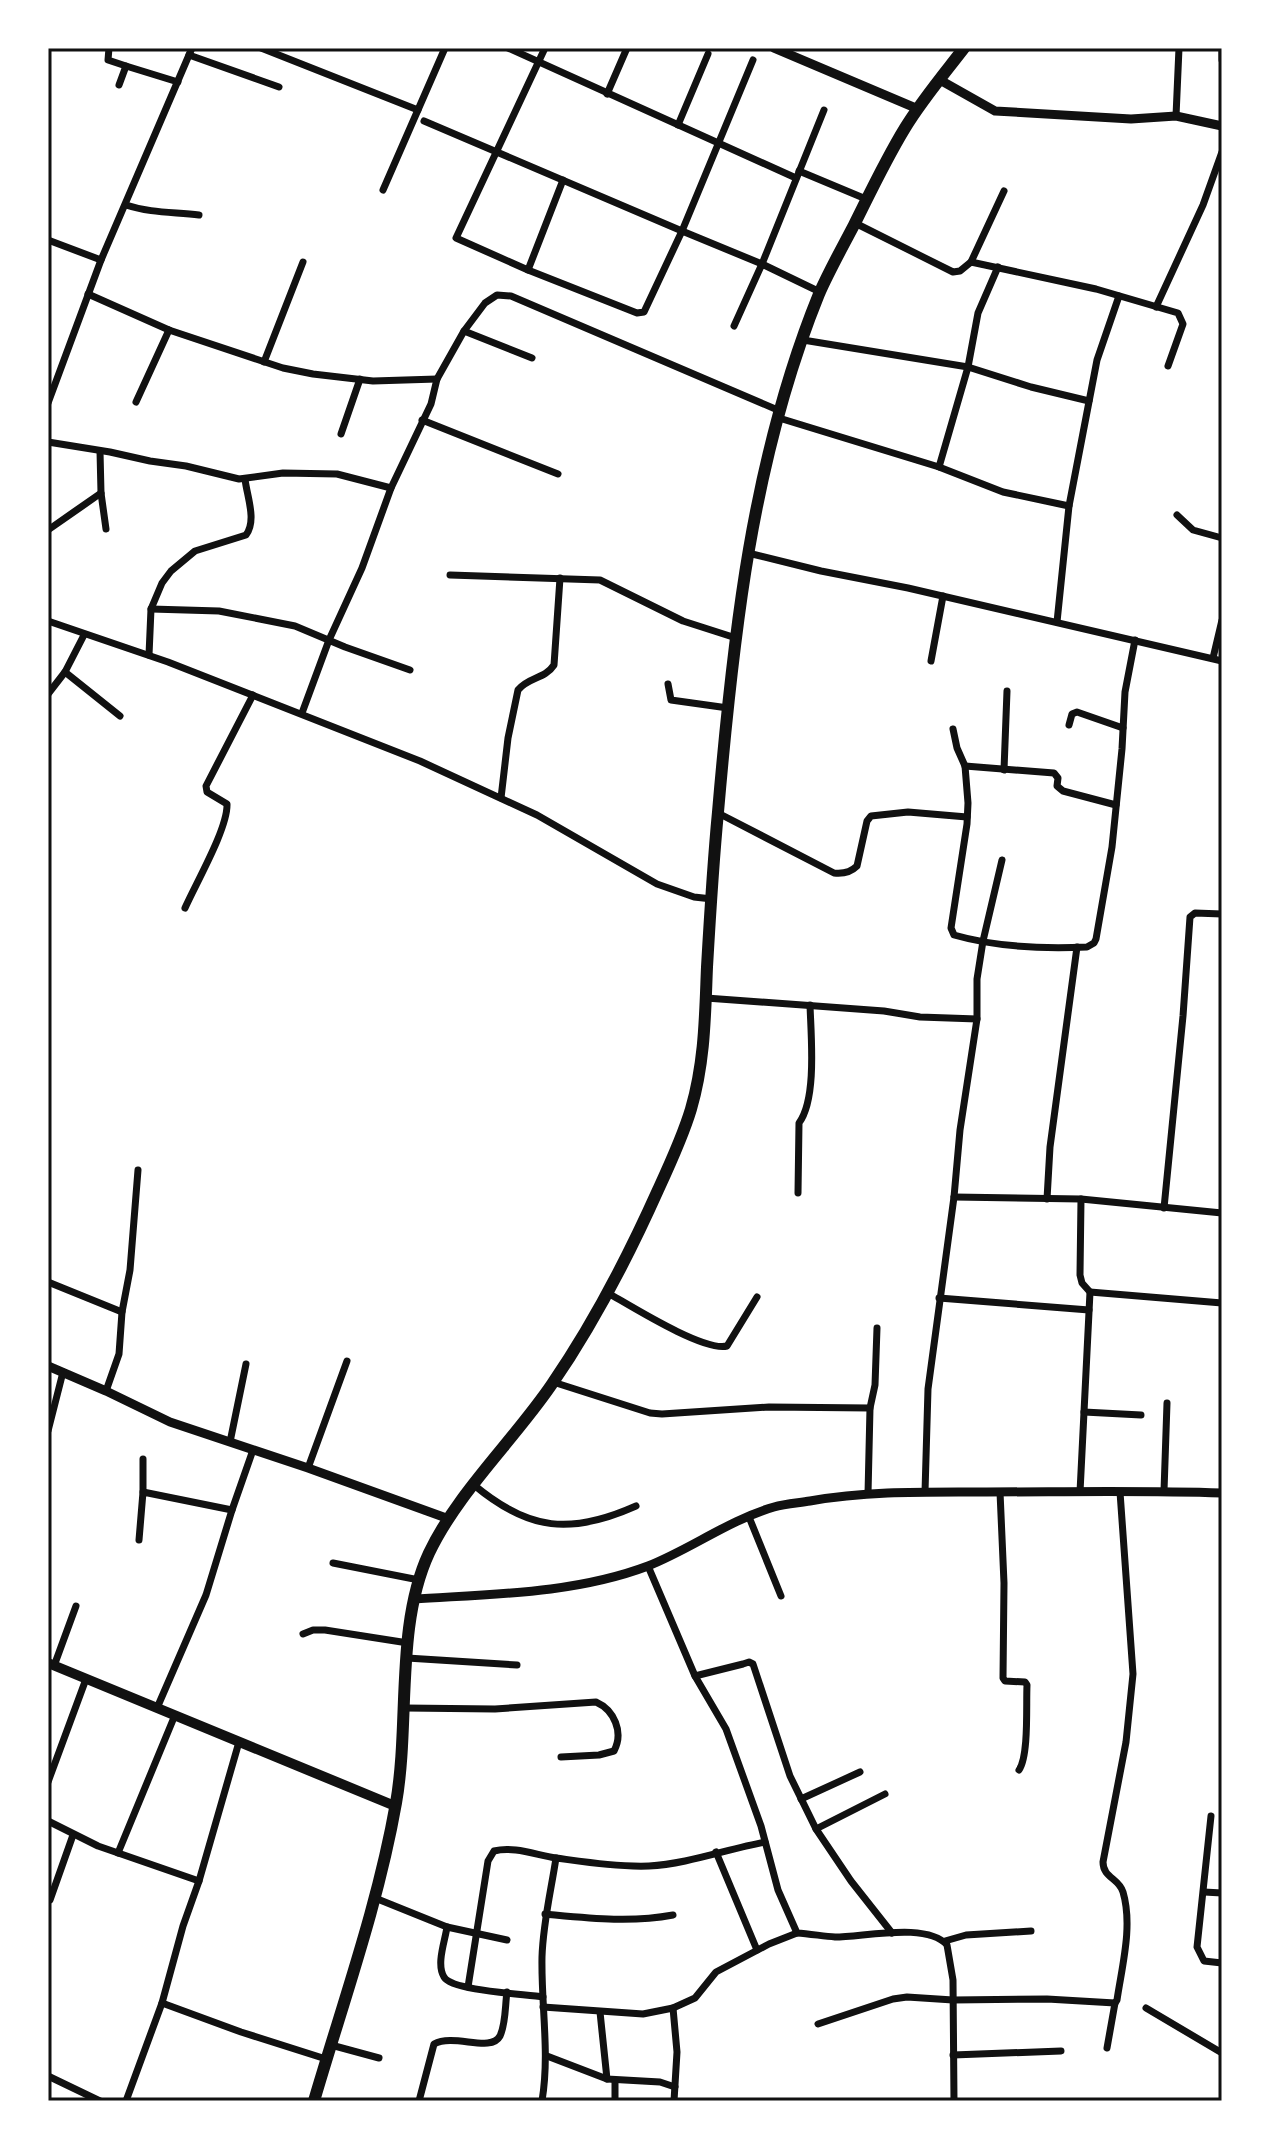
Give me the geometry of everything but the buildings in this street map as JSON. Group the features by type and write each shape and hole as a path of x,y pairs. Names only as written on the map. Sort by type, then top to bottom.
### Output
{"highway":[{"path":"314,2101 375,1898 395,1806 402,1760 408,1643 414,1599 430,1550 449,1519 553,1382 608,1293 643,1224 690,1114 701,1072 705,1035 718,813 748,553 780,415 803,340 820,292 906,126 964,48"}],"main road":[{"path":"51,1665 395,1806"}],"street":[{"path":"109,48 108,60 178,82"},
{"path":"261,48 418,110"},
{"path":"383,190 445,48"},
{"path":"508,48 678,125 866,199"},
{"path":"545,48 456,238 637,313 642,313 682,231 753,60"},
{"path":"607,94 627,48"},
{"path":"774,48 918,109"},
{"path":"1176,116 1179,48"},
{"path":"1222,49 1222,60"},
{"path":"48,403 101,260 191,51 279,87"},
{"path":"678,125 708,54"},
{"path":"119,85 126,66"},
{"path":"940,80 995,111 1131,119 1176,116 1222,126"},
{"path":"734,326 824,110"},
{"path":"424,121 762,264 820,292"},
{"path":"1156,307 1203,205 1222,152"},
{"path":"528,270 563,180"},
{"path":"855,223 953,272 960,271 971,262 1004,191"},
{"path":"126,205 144,211 199,215"},
{"path":"48,240 101,260"},
{"path":"264,362 303,262"},
{"path":"971,262 1096,289 1178,313 1183,324 1168,366"},
{"path":"939,467 968,367 978,313 998,267"},
{"path":"88,294 169,330 283,368 373,381 437,379"},
{"path":"302,713 329,640 362,568 391,488 431,404 437,379 464,331 491,297 511,296 780,415 939,467 1003,492 1069,506"},
{"path":"1057,622 1069,506 1097,360 1119,296"},
{"path":"136,402 169,330"},
{"path":"464,331 532,358"},
{"path":"803,340 968,367 1089,401"},
{"path":"341,434 360,379"},
{"path":"422,420 558,474"},
{"path":"48,442 245,479 283,473 337,474 391,488"},
{"path":"100,451 106,529"},
{"path":"149,655 151,609 162,583 177,565 195,551 249,532 252,522 245,479"},
{"path":"48,530 101,493"},
{"path":"1177,515 1193,530 1222,538"},
{"path":"748,553 1218,660 1222,620"},
{"path":"450,575 600,580 683,621 736,638"},
{"path":"501,798 508,738 518,690 523,684 550,672 554,665 560,578"},
{"path":"931,661 943,596"},
{"path":"151,609 219,611 295,626 410,670"},
{"path":"48,621 149,655 420,761 537,815 657,884 694,897 712,899"},
{"path":"48,694 65,672 84,635"},
{"path":"953,729 965,766 967,817 951,928 954,935 1025,946 1087,947 1096,939 1112,847 1125,692 1135,640"},
{"path":"65,672 120,716"},
{"path":"668,684 671,700 728,708"},
{"path":"1004,770 1007,691"},
{"path":"185,908 228,808 227,804 207,792 206,786 253,695"},
{"path":"1069,725 1072,714 1077,712 1123,728"},
{"path":"965,766 1054,773 1058,778 1057,786 1063,791 1116,805"},
{"path":"718,813 840,874 857,866 867,821 871,816 908,812 967,817"},
{"path":"925,1492 928,1389 977,1019 977,979 1002,860"},
{"path":"1164,1208 1190,917 1195,913 1222,914"},
{"path":"1047,1199 1050,1147 1077,947"},
{"path":"706,998 884,1011 920,1017 977,1019"},
{"path":"798,1193 799,1123 806,1114 811,1056 810,1005"},
{"path":"106,1391 119,1354 138,1170"},
{"path":"954,1197 1081,1199 1222,1213"},
{"path":"1081,1199 1080,1275 1090,1292 1222,1303"},
{"path":"48,1282 122,1312"},
{"path":"1080,1492 1090,1292"},
{"path":"608,1293 689,1337 724,1348 757,1297"},
{"path":"939,1298 1089,1310"},
{"path":"868,1494 870,1408 875,1385 877,1328"},
{"path":"308,1468 347,1361"},
{"path":"230,1442 246,1364"},
{"path":"48,1366 170,1422 449,1519"},
{"path":"48,1431 63,1372"},
{"path":"553,1382 650,1413 662,1414 769,1407 870,1408"},
{"path":"1164,1491 1167,1403"},
{"path":"1084,1412 1141,1415"},
{"path":"157,1708 206,1595 253,1450"},
{"path":"139,1540 143,1459"},
{"path":"474,1485 498,1503 536,1522 583,1524 636,1506"},
{"path":"143,1492 232,1510"},
{"path":"414,1599 548,1588 614,1576 648,1566 724,1527 775,1507 841,1496 925,1492 1222,1493"},
{"path":"1000,1492 1004,1583 1003,1678 1027,1685 1023,1765 1019,1770"},
{"path":"1107,2048 1127,1933 1122,1889 1103,1871 1126,1742 1133,1674 1120,1492"},
{"path":"749,1517 781,1596"},
{"path":"333,1563 419,1580"},
{"path":"648,1566 695,1676 726,1729 778,1890 797,1933"},
{"path":"51,1665 76,1606"},
{"path":"303,1634 325,1630 408,1643"},
{"path":"407,1658 517,1665"},
{"path":"695,1676 749,1662 753,1664 790,1776 816,1829 851,1881 892,1933"},
{"path":"48,1782 86,1679"},
{"path":"405,1708 495,1709 596,1702 606,1706 613,1714 617,1727 618,1745 614,1751 561,1757"},
{"path":"118,1853 175,1715"},
{"path":"126,2101 162,2003 239,1742"},
{"path":"801,1799 860,1772"},
{"path":"816,1829 885,1794"},
{"path":"1211,1816 1197,1947 1204,1961 1222,1963"},
{"path":"48,1821 118,1853 199,1881"},
{"path":"50,1900 73,1835"},
{"path":"468,1987 488,1861 494,1851 531,1852 608,1865 649,1866 765,1842"},
{"path":"716,1852 757,1950"},
{"path":"542,2101 547,2056 542,1958 545,1914 556,1858"},
{"path":"1204,1892 1222,1893"},
{"path":"375,1898 447,1927 507,1940"},
{"path":"545,1914 615,1920 673,1915"},
{"path":"447,1927 441,1965 443,1976 448,1981 468,1987 543,1997"},
{"path":"945,1941 966,1935 1031,1931"},
{"path":"543,2007 643,2014 673,2008 695,1998 716,1972 797,1933 837,1937 926,1934 945,1941 950,1952 954,2101"},
{"path":"419,2101 434,2044 451,2039 490,2044 497,2040 501,2034 507,1992"},
{"path":"818,2024 893,1999 918,1997 1115,2003"},
{"path":"162,2003 326,2059"},
{"path":"673,2008 676,2031 674,2101"},
{"path":"1146,2008 1222,2053"},
{"path":"600,2012 615,2101"},
{"path":"331,2045 379,2058"},
{"path":"953,2055 1061,2051"},
{"path":"547,2056 611,2080 660,2082 675,2087"},
{"path":"48,2076 100,2101"}]}
